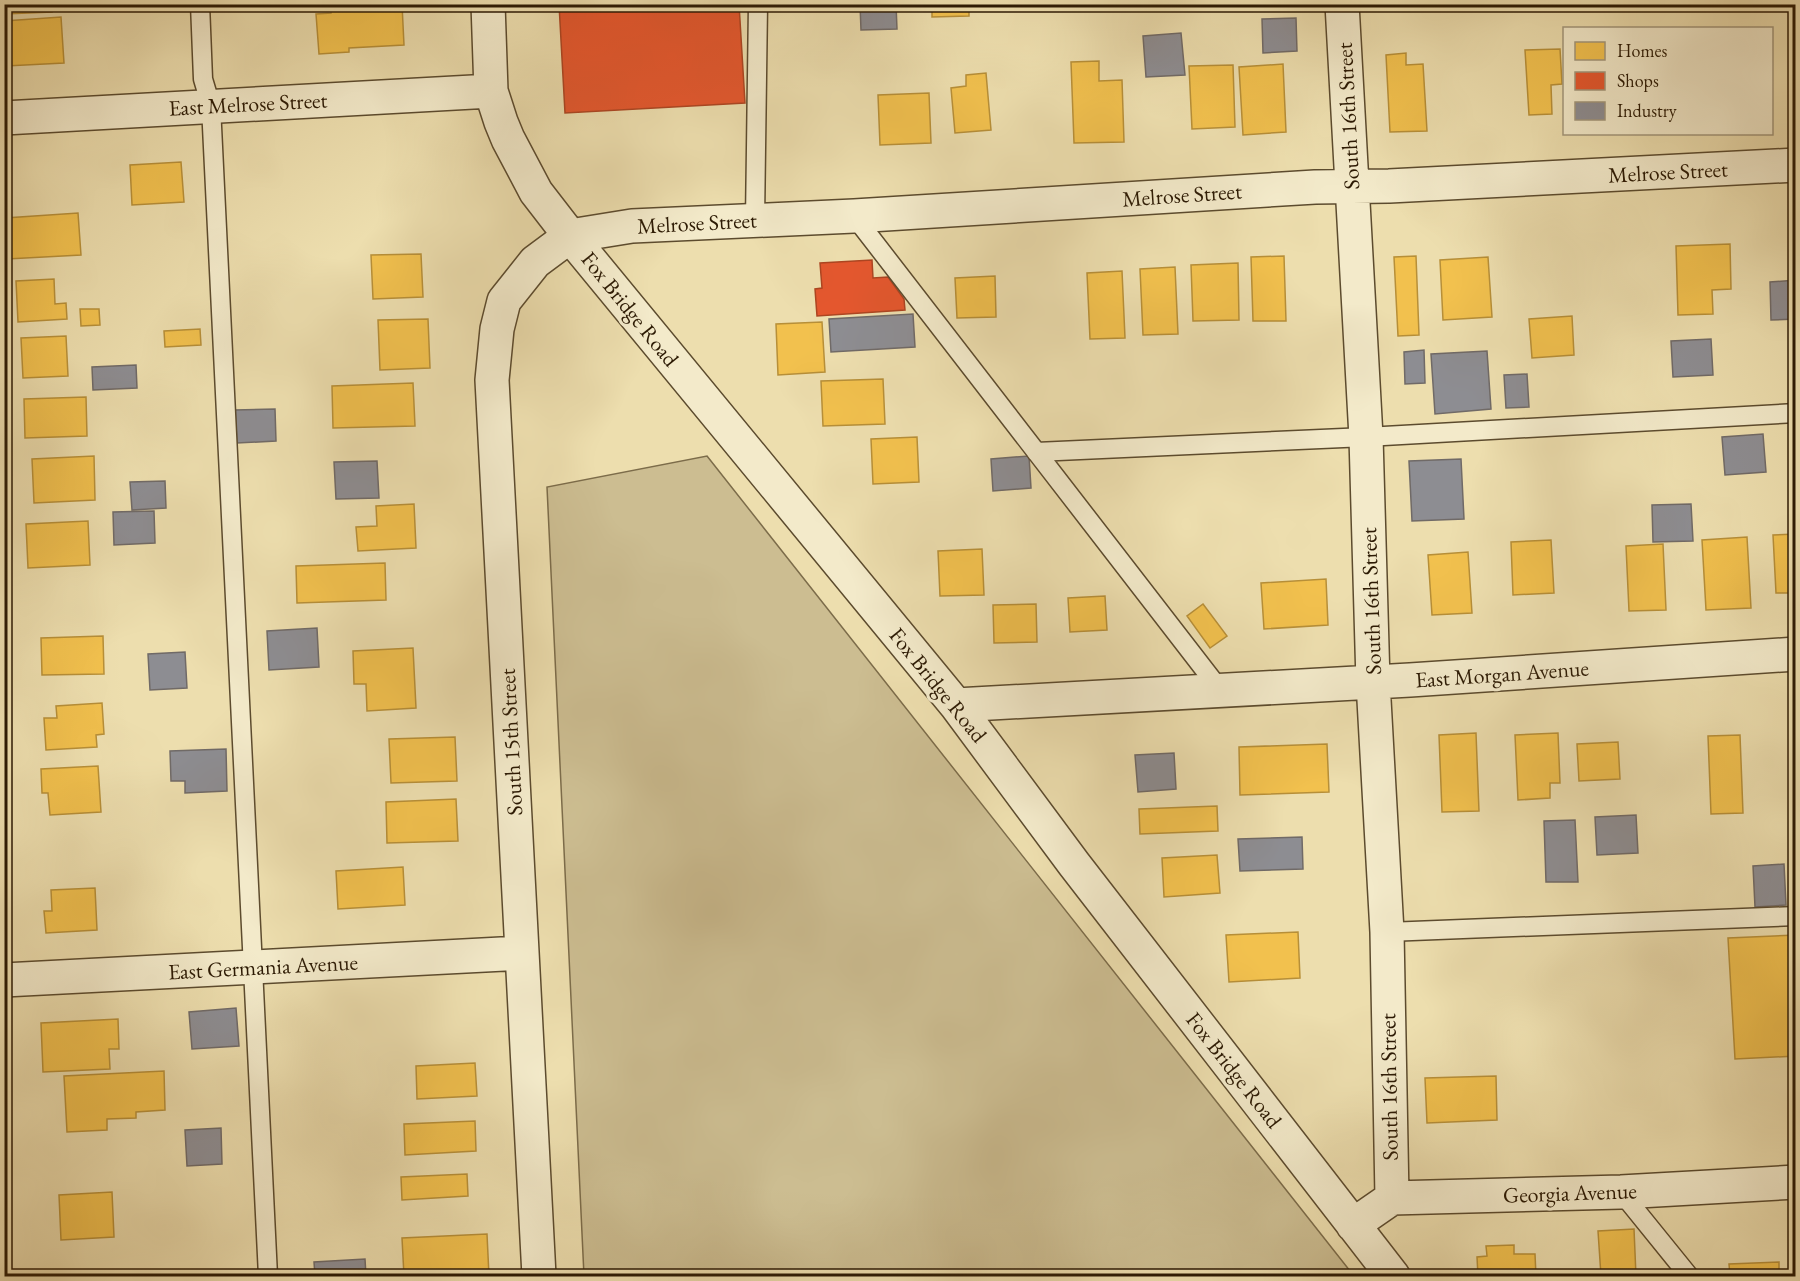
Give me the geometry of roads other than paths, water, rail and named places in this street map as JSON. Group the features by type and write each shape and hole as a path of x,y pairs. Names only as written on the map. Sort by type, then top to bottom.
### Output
{"street":[{"path":"488,4 491,91"},
{"name":"South 16th Street","path":"1342,4 1366,437 1373,682 1387,932 1392,1198"},
{"name":"East Melrose Street","path":"4,118 491,91"},
{"name":"Fox Bridge Road","path":"491,91 508,139 536,192 956,705 1074,864 1393,1276"},
{"name":"Melrose Street","path":"570,236 632,226 854,216 1352,185 1389,186 1796,165"},
{"name":"South 15th Street","path":"539,1276 492,380 497,329 504,301 535,262 570,236"},
{"name":"East Morgan Avenue","path":"956,705 1373,682 1796,654"},
{"name":"East Germania Avenue","path":"4,980 522,953"},
{"name":"Georgia Avenue","path":"1392,1198 1622,1192 1796,1182"},
{"path":"1353,1225 1392,1198"}],"lane":[{"path":"200,4 204,79 211,106 268,1276"},
{"path":"755,220 758,4"},
{"path":"854,216 1221,691"},
{"path":"1036,452 1366,437 1796,413"},
{"path":"1387,932 1796,916"},
{"path":"1622,1192 1689,1276"}]}
